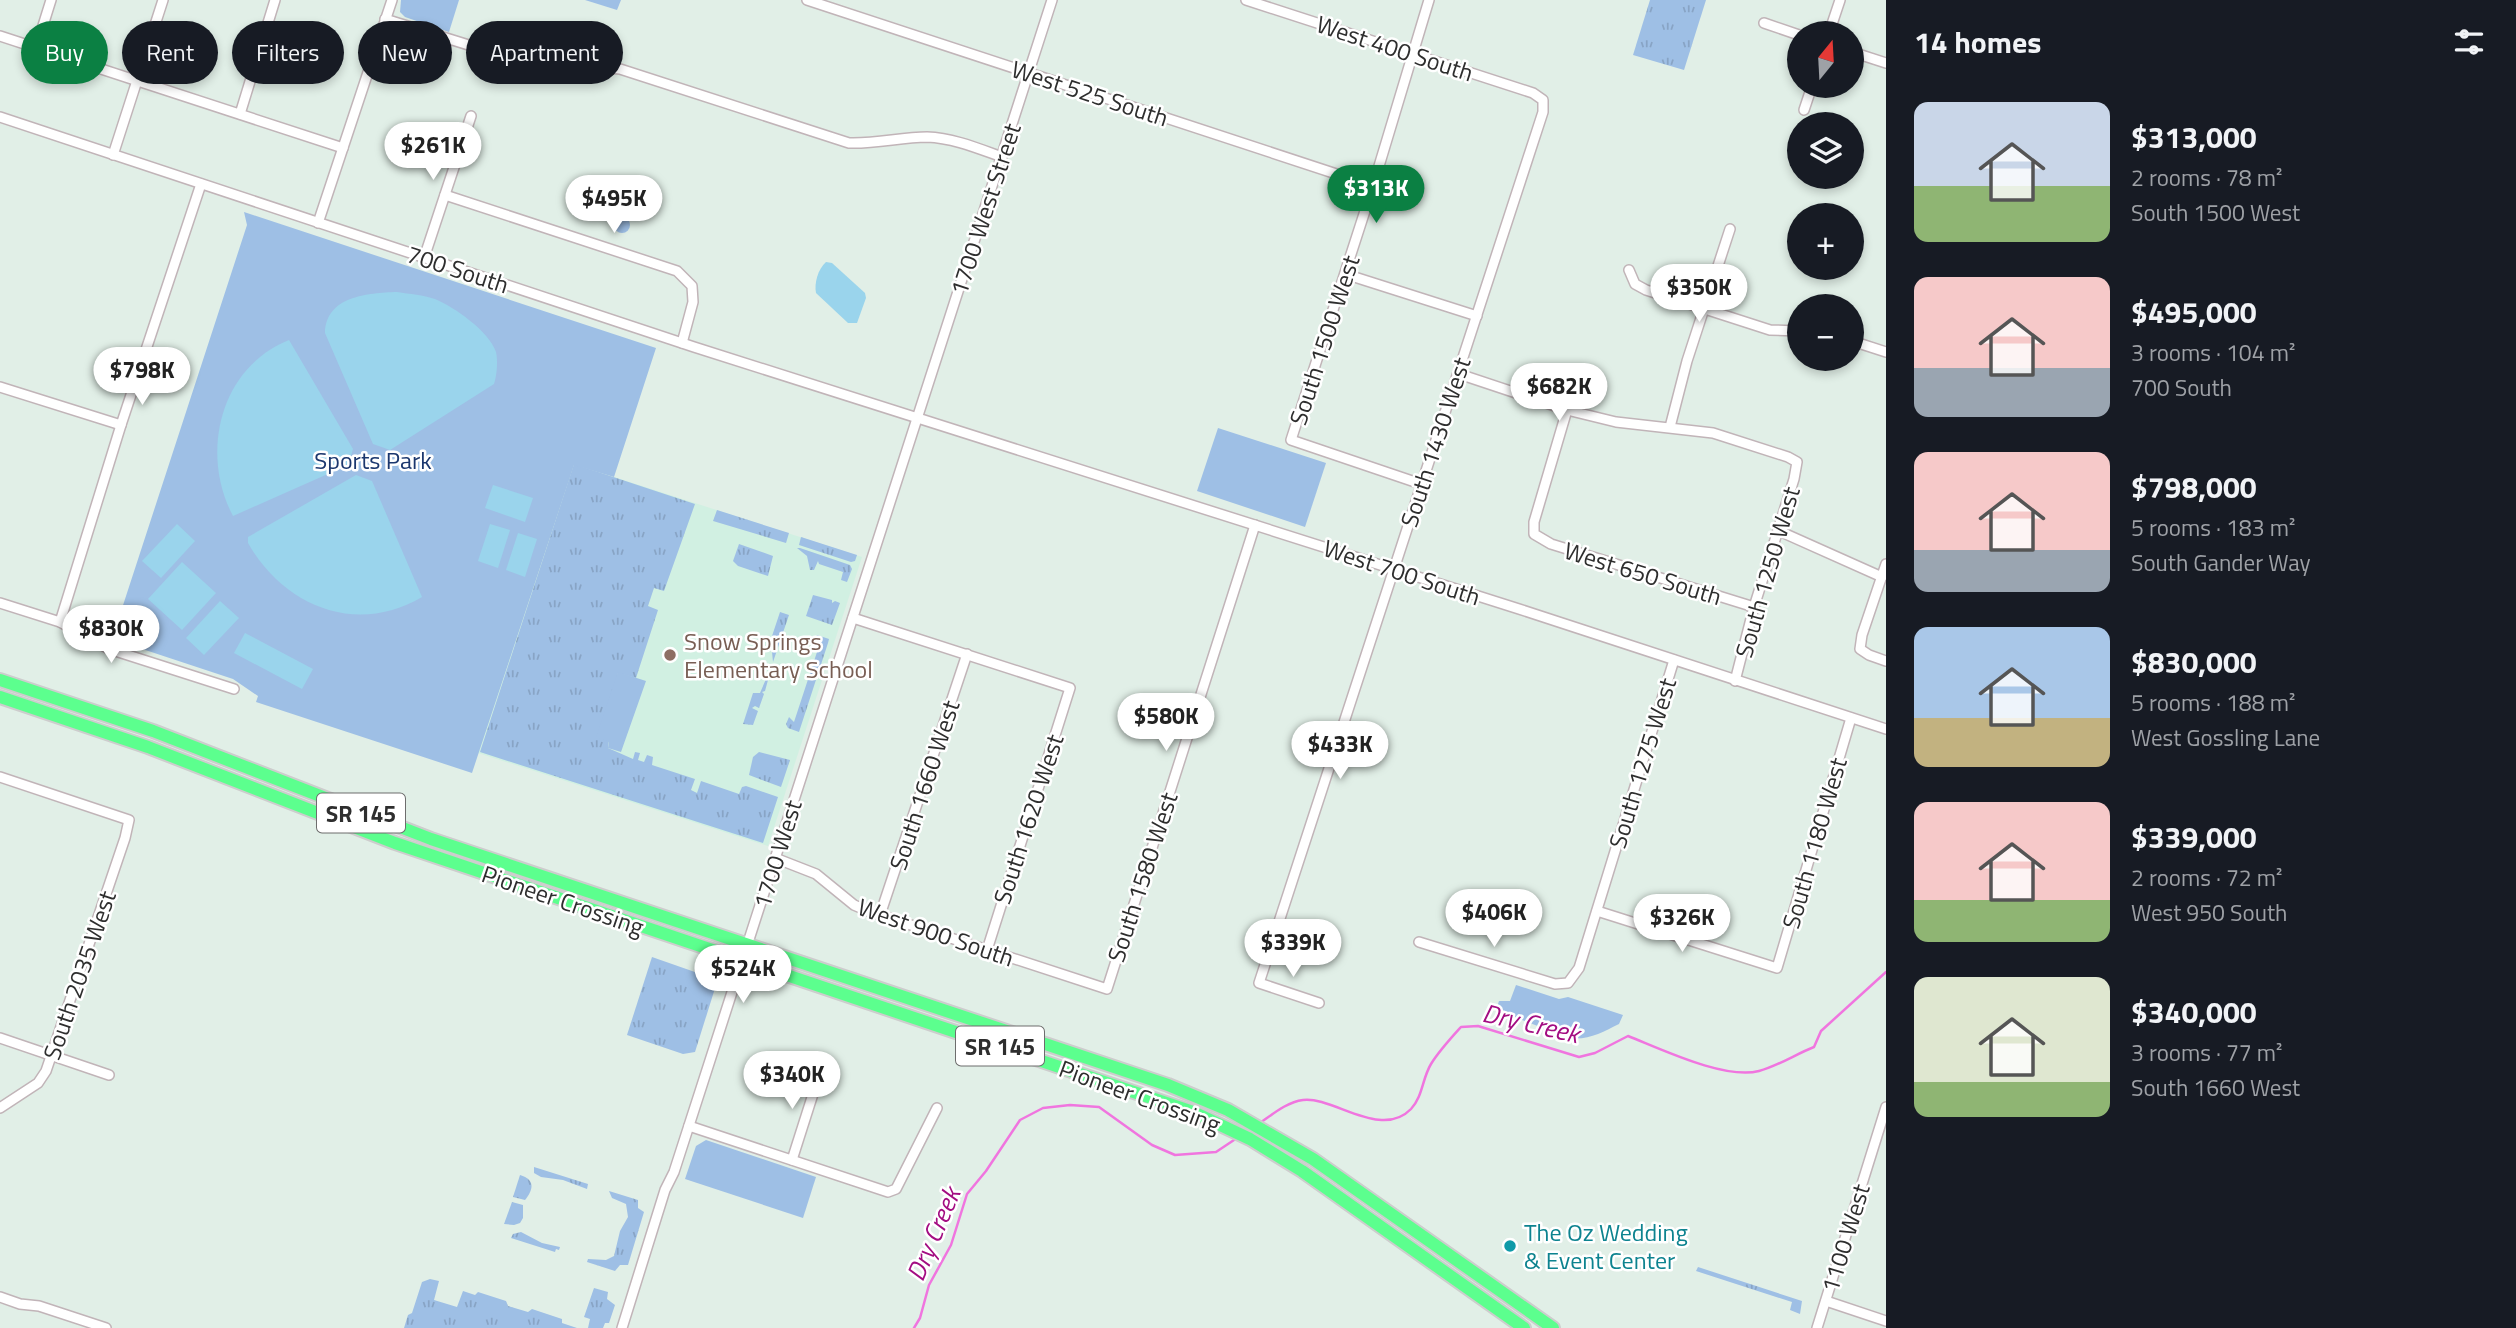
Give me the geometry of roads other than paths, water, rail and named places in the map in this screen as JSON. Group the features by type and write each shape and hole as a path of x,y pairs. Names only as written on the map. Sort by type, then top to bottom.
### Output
{"highway":[{"name":"Pioneer Crossing","path":"0,680 153,731 400,827 1168,1085 1256,1124 1313,1159 1553,1328"},
{"name":"Pioneer Crossing","path":"0,697 148,747 394,843 1164,1101 1242,1135 1302,1171 1524,1328"}],"street":[{"path":"44,21 51,0"},
{"path":"156,21 163,0"},
{"path":"240,114 275,0"},
{"path":"318,223 392,0"},
{"name":"West 525 South","path":"807,0 1373,186"},
{"name":"1700 West Street","path":"917,419 1052,0"},
{"name":"West 400 South","path":"1246,0 1533,93 1543,100"},
{"name":"South 1500 West","path":"1421,484 1292,440 1429,0"},
{"path":"1833,21 1840,0"},
{"path":"386,19 549,70 598,67 620,69 849,143 879,143 924,137 947,139 1002,157"},
{"path":"1764,23 1787,31"},
{"path":"0,36 21,43"},
{"path":"1864,56 1886,63"},
{"path":"113,155 135,84"},
{"path":"148,84 343,148"},
{"path":"1804,110 1808,98"},
{"name":"South 1430 West","path":"1319,1003 1259,983 1543,112 1543,100"},
{"path":"424,258 471,116"},
{"name":"700 South","path":"0,117 917,419"},
{"path":"60,622 121,425 201,184"},
{"path":"445,195 677,271 692,286 693,302 682,343"},
{"path":"1458,374 1567,410 1616,422 1670,428 1675,399 1730,229"},
{"path":"1629,270 1635,284 1704,310 1770,330 1787,331"},
{"path":"1345,274 1477,316"},
{"path":"1864,345 1886,352"},
{"path":"0,387 121,425"},
{"name":"West 650 South","path":"1567,410 1534,522 1534,534 1551,544 1754,607"},
{"name":"West 700 South","path":"917,419 1886,729"},
{"name":"1700 West","path":"622,1328 917,419"},
{"name":"South 1250 West","path":"1670,428 1713,433 1797,462 1735,681"},
{"name":"South 1580 West","path":"1107,989 1255,525"},
{"path":"1779,531 1882,577"},
{"path":"1886,564 1862,635 1860,649 1886,661"},
{"path":"0,603 60,622 110,649 234,689"},
{"path":"853,618 967,654"},
{"name":"South 1620 West","path":"967,654 1070,688 987,950"},
{"name":"South 1660 West","path":"880,915 967,654"},
{"name":"South 1275 West","path":"1419,942 1555,984 1568,983 1579,968 1674,660"},
{"name":"South 1180 West","path":"1597,911 1777,968 1851,718"},
{"name":"South 2035 West","path":"0,777 129,820 46,1071 38,1083 0,1108"},
{"name":"West 900 South","path":"775,858 816,874 853,905 1107,989"},
{"path":"0,1038 109,1075"},
{"path":"792,1160 820,1072"},
{"name":"1100 West","path":"1817,1328 1886,1107"},
{"path":"689,1126 888,1192 896,1189 937,1108"},
{"path":"0,1297 20,1304 39,1306 106,1328"},
{"path":"1826,1301 1886,1321"}],"waterway":[{"name":"Dry Creek","path":"1260,1123 1286,1106 1303,1100 1328,1104 1372,1119 1399,1117 1415,1104 1431,1064 1461,1027 1478,1026 1579,1057 1595,1053 1628,1036 1711,1067 1745,1073 1759,1071 1814,1047 1821,1031 1886,972"},
{"name":"Dry Creek","path":"914,1328 920,1318 929,1285 951,1245 967,1194 1020,1120 1043,1108 1070,1105 1099,1107 1152,1145 1175,1155 1216,1152 1237,1138"}],"place":[{"name":"Snow Springs Elementary School","path":"670,655"},
{"name":"The Oz Wedding & Event Center","path":"1510,1246"}],"park label":[{"name":"Sports Park","path":"373,460"}]}
